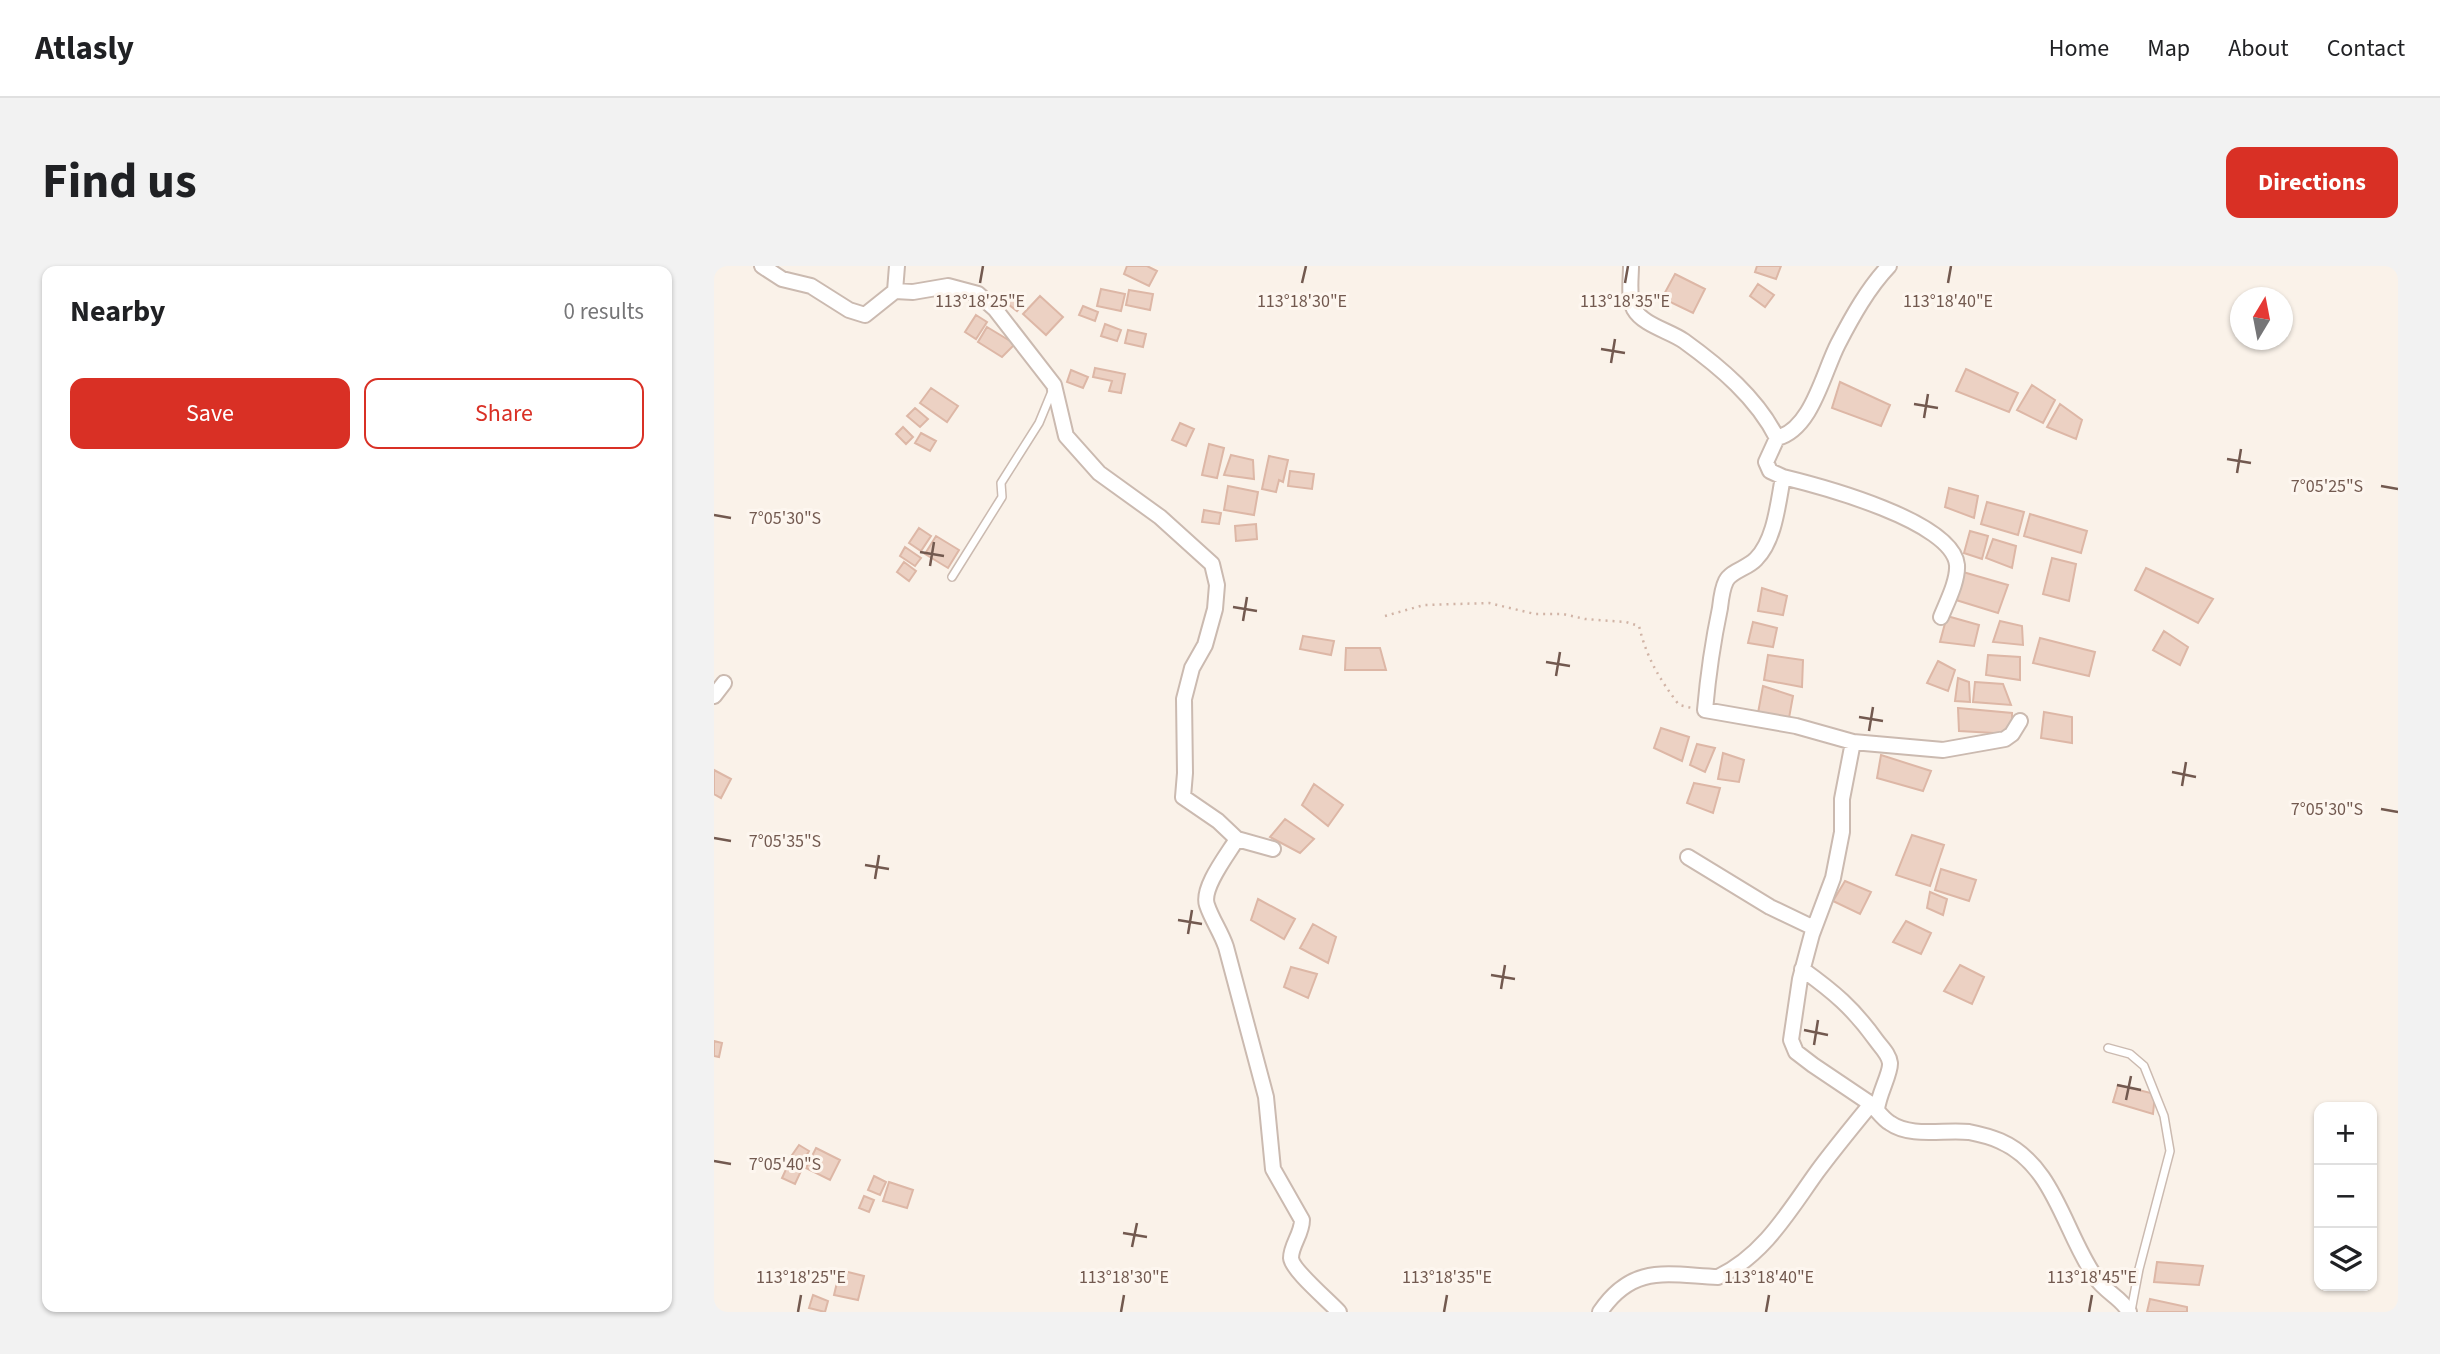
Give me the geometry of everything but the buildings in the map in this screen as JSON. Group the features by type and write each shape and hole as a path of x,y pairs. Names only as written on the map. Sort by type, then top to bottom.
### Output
{"street":[{"path":"762,266 782,279 811,286 849,310 865,315 895,291 913,292 948,286 978,294 995,309 1055,385 1066,436 1099,473 1160,517 1212,564 1217,585 1216,609 1205,645 1192,668 1184,699 1183,797 1218,821 1237,839 1273,849"},
{"path":"895,291 897,266"},
{"path":"1631,266 1630,293 1634,309 1649,322 1683,340 1739,386 1777,438"},
{"path":"1889,266 1858,308 1845,331 1804,417 1785,436 1777,438 1766,458 1766,466 1783,477 1868,501 1902,516 1940,541 1951,551 1957,566 1941,617"},
{"path":"1783,477 1774,521 1763,551 1752,564 1729,577 1724,585 1715,628 1705,710 1796,726 1853,742 1943,750 2005,739 2012,734 2020,721"},
{"path":"714,696 724,683"},
{"path":"1853,742 1842,799 1842,832 1833,878 1802,970 1793,1015 1792,1047 1813,1065 1874,1107 1890,1124 1909,1130 1969,1132 1998,1140 2020,1152 2045,1178 2082,1255 2098,1281 2130,1312"},
{"path":"1237,839 1209,887 1207,907 1226,947 1266,1097 1273,1169 1302,1220 1292,1254 1293,1266 1339,1312"},
{"path":"1688,857 1770,907 1814,928"},
{"path":"1600,1312 1611,1296 1632,1280 1684,1273 1718,1277 1753,1253 1770,1238 1844,1137 1874,1107 1890,1067 1887,1055 1861,1017 1831,990 1802,970"}],"lane":[{"path":"952,578 1002,497 1002,483 1040,423 1055,385"},
{"path":"2108,1048 2130,1054 2144,1066 2164,1116 2168,1138 2167,1165 2130,1312"}],"path":[{"path":"1385,616 1424,605 1489,603 1535,614 1563,614 1585,619 1626,622 1639,626 1646,653 1663,684 1679,705 1705,710"}]}
